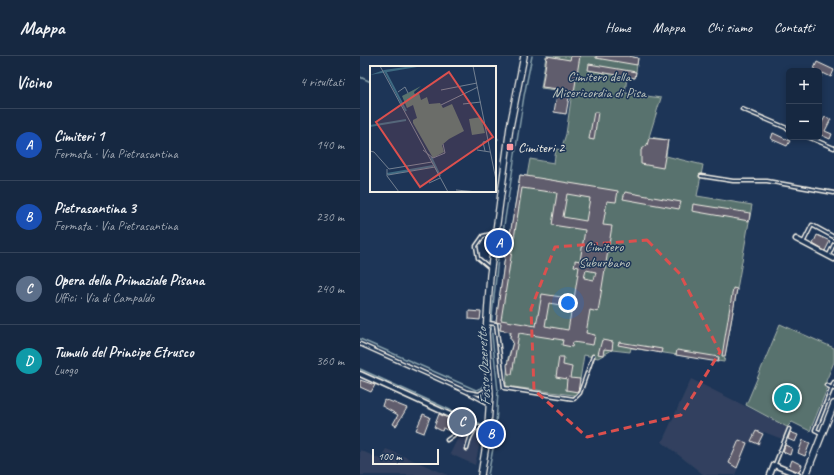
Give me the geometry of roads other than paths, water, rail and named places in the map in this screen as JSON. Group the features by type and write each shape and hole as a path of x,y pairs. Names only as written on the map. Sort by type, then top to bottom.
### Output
{"street":[{"path":"480,475 488,431 490,405 491,386 488,323 491,269 510,127 524,56"},
{"path":"796,239 834,259"},
{"path":"360,374 464,422 488,431"},
{"path":"806,475 834,404"},
{"path":"770,475 774,465 798,475"}],"lane":[{"path":"742,109 786,128"},
{"path":"815,140 834,148"},
{"path":"701,176 733,182 767,181 834,193"},
{"path":"803,243 812,225 834,237"},
{"path":"491,269 478,258 476,246 483,236 496,232"},
{"path":"828,256 834,244"},
{"path":"488,323 496,324 504,388 574,399 580,393 593,356"},
{"path":"360,344 467,392 490,405"},
{"path":"822,433 815,430 833,388 834,382"},
{"path":"826,385 833,388"},
{"path":"467,392 479,394 491,386"},
{"path":"447,440 454,435 464,422"},
{"path":"467,449 470,438 476,427"},
{"path":"774,465 789,429"}],"waterway":[{"name":"Fosso Ozzeretto","path":"501,245 524,96 532,56"},
{"path":"360,77 370,82"},
{"name":"Fosso Ozzeretto","path":"488,475 495,438 498,391 491,326 498,258"},
{"path":"360,339 476,390 480,389 484,384 485,366"},
{"path":"360,369 483,425"}],"place":[{"name":"Cimiteri 2","path":"510,147"},
{"name":"Cimiteri 1","path":"499,243"},
{"name":"Tumulo del Principe Etrusco","path":"787,398"},
{"name":"Opera della Primaziale Pisana","path":"462,422"},
{"name":"Pietrasantina 3","path":"491,434"}],"park label":[{"name":"Cimitero della Misericordia di Pisa","path":"599,84"},
{"name":"Cimitero Suburbano","path":"604,254"}]}
